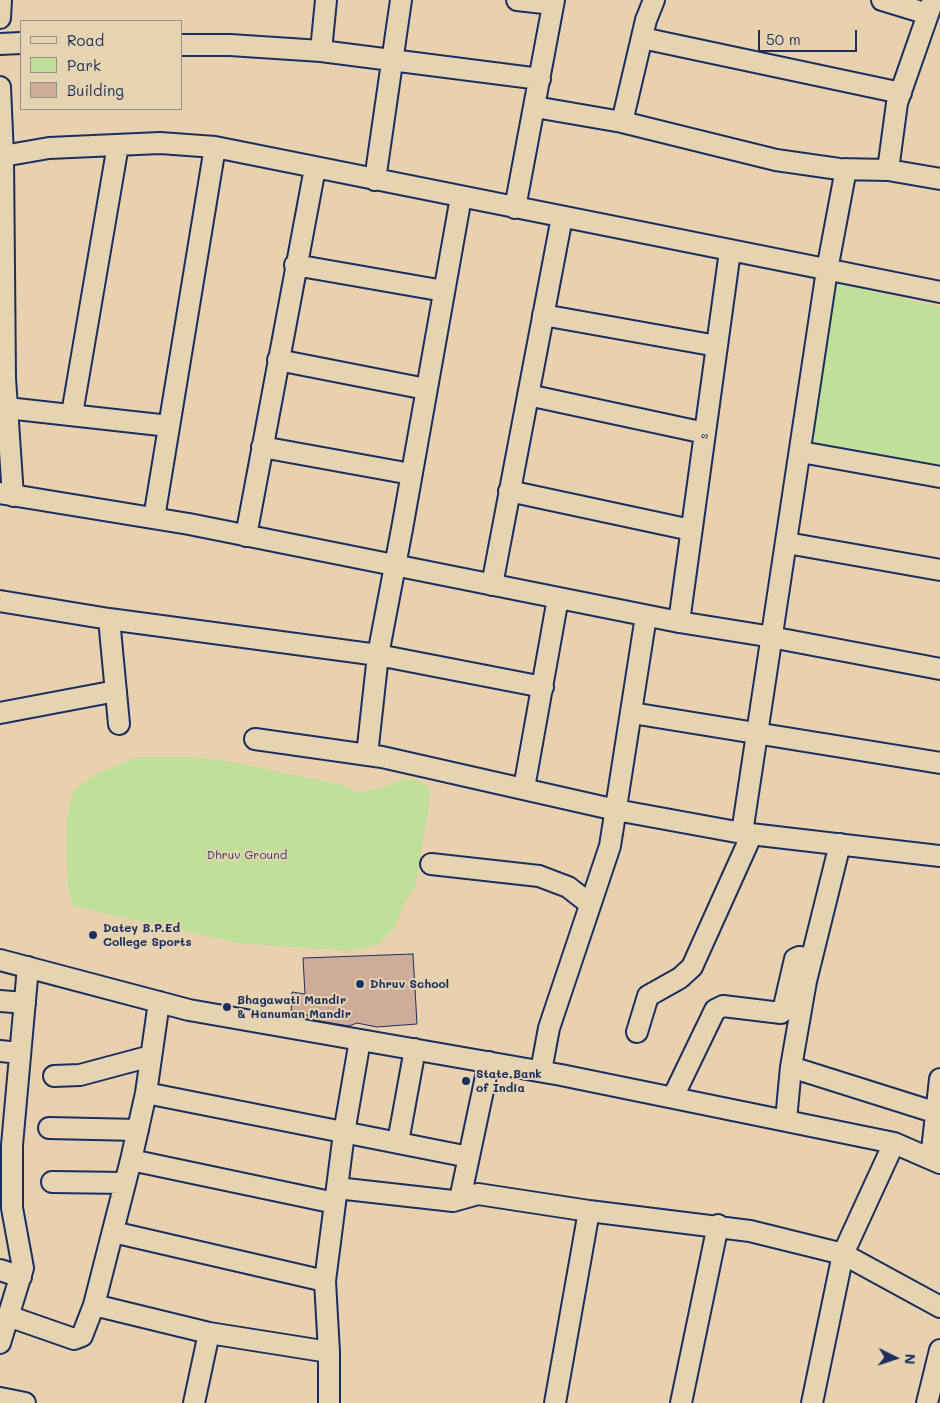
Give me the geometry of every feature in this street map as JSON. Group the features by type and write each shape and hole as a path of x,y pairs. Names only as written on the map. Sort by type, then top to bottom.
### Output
{"street":[{"path":"0,18 2,0"},
{"path":"321,51 326,0"},
{"path":"375,180 401,0"},
{"path":"515,208 554,2 517,0"},
{"path":"622,122 642,38 654,0"},
{"path":"882,0 930,7 897,103 888,170"},
{"path":"642,38 901,93"},
{"path":"0,44 20,43"},
{"path":"182,45 230,44 321,51 540,79"},
{"path":"0,87 3,156 2,262 7,408 7,495 154,518 646,616 772,637 940,670"},
{"path":"535,107 622,122 776,160 846,169 888,170 940,179"},
{"path":"3,156 49,148 160,143 215,147 940,292"},
{"path":"72,414 118,145"},
{"path":"154,518 215,147"},
{"path":"246,536 315,168"},
{"path":"637,1032 648,996 680,978 692,967 747,833 756,732 801,452 827,270 846,169"},
{"path":"367,755 378,656 461,197"},
{"path":"492,585 562,217"},
{"name":"s","path":"679,622 730,251"},
{"path":"296,265 444,291"},
{"path":"543,315 716,346"},
{"path":"278,360 426,389"},
{"path":"528,395 704,433"},
{"path":"7,408 169,426"},
{"path":"262,447 411,474"},
{"path":"801,452 940,477"},
{"path":"509,492 691,530"},
{"path":"787,543 940,570"},
{"path":"524,788 558,598"},
{"path":"0,601 109,619 378,656 543,687"},
{"path":"541,1071 549,1028 610,846 646,616"},
{"path":"109,619 119,724"},
{"path":"0,712 116,691"},
{"path":"632,712 940,763"},
{"path":"255,739 367,755 524,788 549,796 616,810 747,833 940,856"},
{"path":"786,1120 791,1067 811,958 840,844"},
{"path":"431,864 539,876 568,887 590,904"},
{"path":"673,1097 715,1010 723,1006 781,1013 795,959 799,957 811,958"},
{"path":"0,960 189,1010 541,1071 673,1097 894,1143 935,1161 940,1079"},
{"path":"0,1343 22,1277 23,1259 12,1208 6,1145 10,1052 25,1004 28,967"},
{"path":"0,1001 25,1004"},
{"path":"8,1316 79,1339 82,1336 94,1305 138,1130 146,1093 159,1002"},
{"path":"329,1403 329,1352 325,1281 344,1133 360,1040"},
{"path":"398,1142 415,1049"},
{"path":"54,1076 80,1075 151,1056"},
{"path":"460,1199 489,1062"},
{"path":"791,1067 937,1113"},
{"path":"146,1093 469,1157"},
{"path":"49,1128 138,1130"},
{"path":"812,1403 843,1254 894,1143"},
{"path":"131,1160 336,1195 453,1201 478,1194 589,1211 718,1225 843,1254 940,1307"},
{"path":"52,1182 125,1183"},
{"path":"555,1403 589,1211"},
{"path":"681,1403 718,1225"},
{"path":"113,1232 325,1281"},
{"path":"0,1270 22,1277"},
{"path":"94,1305 209,1333 329,1352"},
{"path":"194,1403 209,1333"},
{"path":"927,1403 940,1350"},
{"path":"0,1398 25,1403"}],"green space":[{"path":"836,283 940,307 940,471 810,450"},
{"name":"Dhruv Ground","path":"138,757 189,757 226,761 343,785 357,793 382,788 401,780 416,779 429,788 430,799 415,887 403,906 394,928 378,945 350,951 237,943 73,906 68,888 66,846 67,818 74,790 98,773"}],"building":[{"name":"Dhruv School","path":"413,954 417,1024 377,1027 357,1023 349,1026 308,1019 308,1015 291,1016 292,992 305,994 303,958"}],"place":[{"name":"Datey B.P.Ed College Sports","path":"93,935"},
{"name":"Dhruv School","path":"360,984"},
{"name":"Bhagawati Mandir & Hanuman Mandir","path":"227,1007"},
{"name":"State Bank of India","path":"466,1081"}]}
